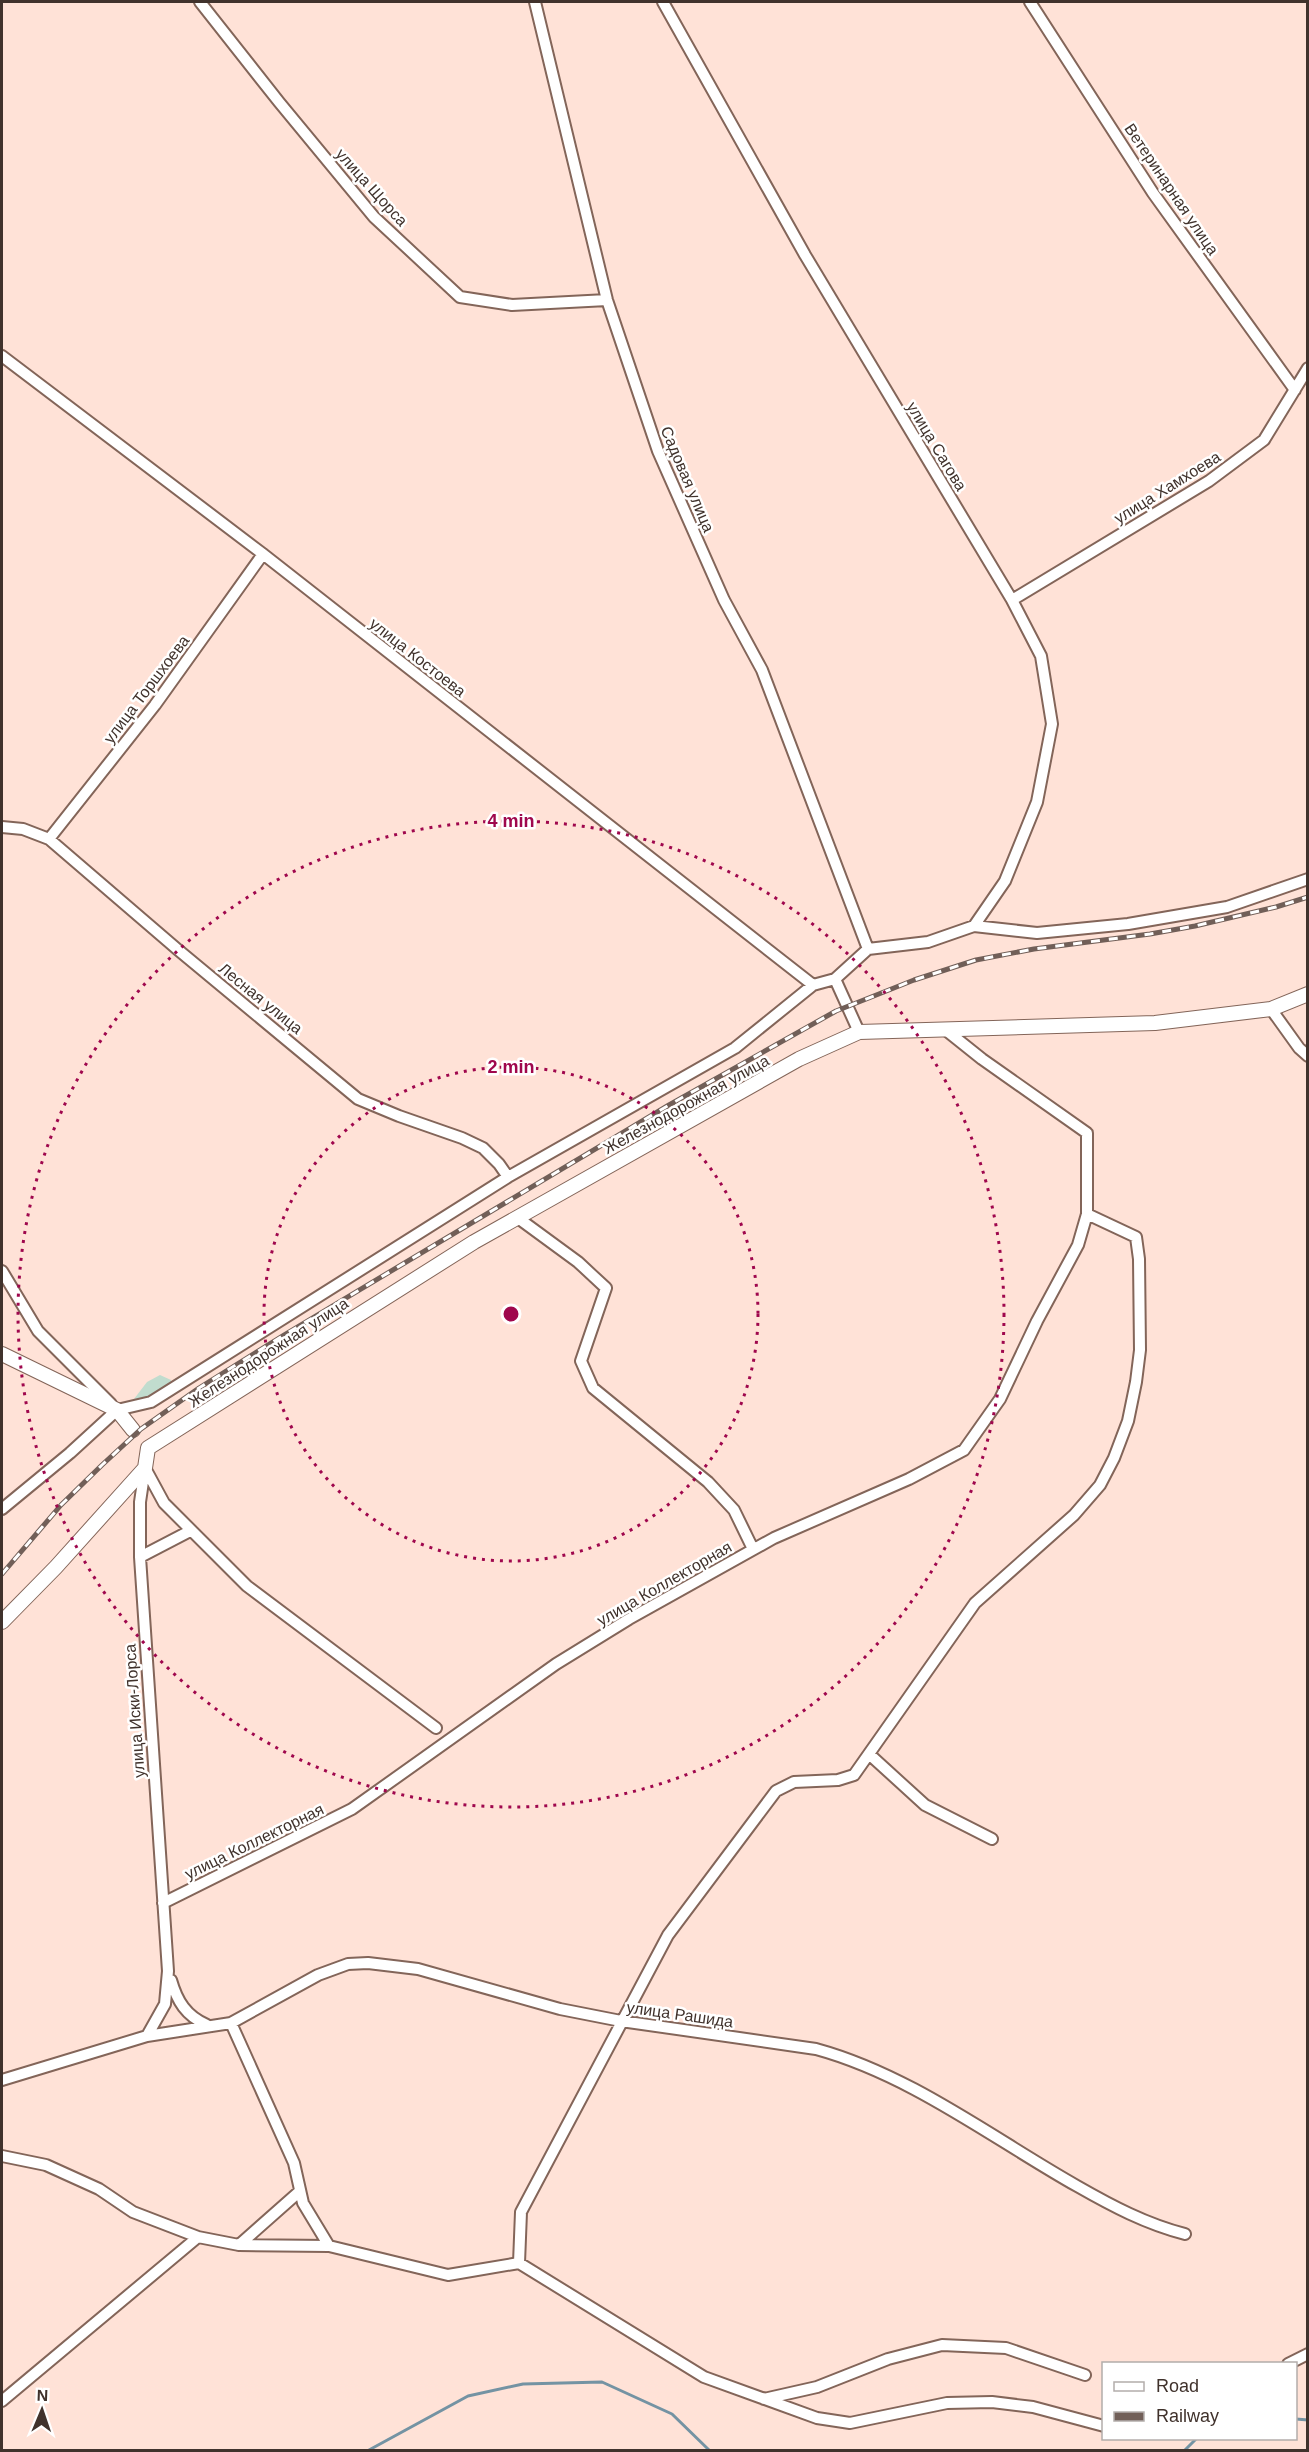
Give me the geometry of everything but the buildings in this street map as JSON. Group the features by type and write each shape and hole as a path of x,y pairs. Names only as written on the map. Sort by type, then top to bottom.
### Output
{"street":[{"name":"улица Щорса","path":"200,2 374,217 460,297 512,305 607,300"},
{"name":"Садовая улица","path":"536,2 607,300 658,451 724,600 762,670 868,949"},
{"name":"улица Сагова","path":"663,2 805,255 1012,600 1041,656 1052,724 1037,802 1005,881 974,926"},
{"name":"Ветеринарная улица","path":"1030,2 1153,193 1295,390"},
{"name":"улица Костоева","path":"2,356 263,554 813,985"},
{"name":"улица Хамхоева","path":"1012,600 1209,481 1264,440 1308,368"},
{"name":"улица Торшхоева","path":"49,839 155,705 263,554"},
{"name":"Лесная улица","path":"3,826 23,829 49,839 358,1099 483,1148 508,1177"},
{"path":"2,1509 70,1453 117,1410 151,1402 508,1177 735,1048 813,985 835,980 868,949 928,942 974,926 1037,933 1128,924 1227,907 1308,879"},
{"path":"835,980 859,1032"},
{"name":"Железнодорожная улица","path":"148,1448 455,1254 799,1059 859,1032 1155,1023 1270,1009 1308,994"},
{"path":"1270,1009 1299,1048 1308,1056"},
{"name":"улица Коллекторная","path":"163,1903 352,1809 556,1664 629,1619 753,1549 909,1479 964,1450 1000,1399 1037,1321 1078,1245 1087,1214 1088,1132 982,1059 947,1031"},
{"path":"519,2263 521,2212 668,1935 776,1791 794,1782 838,1780 854,1775 975,1603 1074,1515 1100,1485 1114,1458 1128,1421 1136,1382 1140,1350 1139,1259 1136,1237 1087,1214"},
{"path":"518,1218 578,1262 606,1288 581,1361 593,1388 708,1482 734,1510 753,1549"},
{"path":"2,1271 38,1331 117,1410 148,1448"},
{"path":"2,1354 117,1410"},
{"name":"улица Иски-Лорса","path":"148,1448 140,1502 140,1557 168,1971"},
{"path":"2,1622 56,1567 145,1468 164,1503 247,1586 436,1728"},
{"path":"120,1494 132,1494 140,1502"},
{"path":"140,1557 190,1531"},
{"path":"869,1754 925,1805 992,1839"},
{"name":"улица Рашида","path":"2,2080 147,2036 231,2023 318,1975 348,1964 368,1963 418,1969 560,2008 621,2022 816,2049 840,2055 924,2093 1028,2158 1113,2206 1142,2221 1185,2234"},
{"path":"168,1971 180,2005 192,2018 207,2025"},
{"path":"147,2036 165,2004 168,1971"},
{"path":"231,2023 294,2163 303,2203 329,2246"},
{"path":"2,2156 45,2166 99,2189 133,2212 198,2237 239,2245 329,2246 448,2275 519,2263 704,2377 817,2418 850,2423 947,2403 992,2402 1033,2407 1102,2425"},
{"path":"239,2245 300,2191"},
{"path":"2,2401 198,2237"},
{"path":"764,2399 817,2387 888,2359 942,2345 1006,2348 1085,2375"},
{"path":"1292,2362 1308,2354"}],"green space":[{"path":"160,1375 171,1380 170,1386 157,1395 134,1399 147,1382"}],"waterway":[{"path":"369,2450 468,2396 523,2384 602,2382 672,2414 709,2450"},
{"path":"1297,2419 1308,2420"},
{"path":"1185,2450 1195,2440"}],"railway":[{"path":"2,1574 61,1505 102,1465 141,1429 199,1388 669,1105 836,1011 914,980 976,960 1034,949 1195,926 1308,897"}]}
